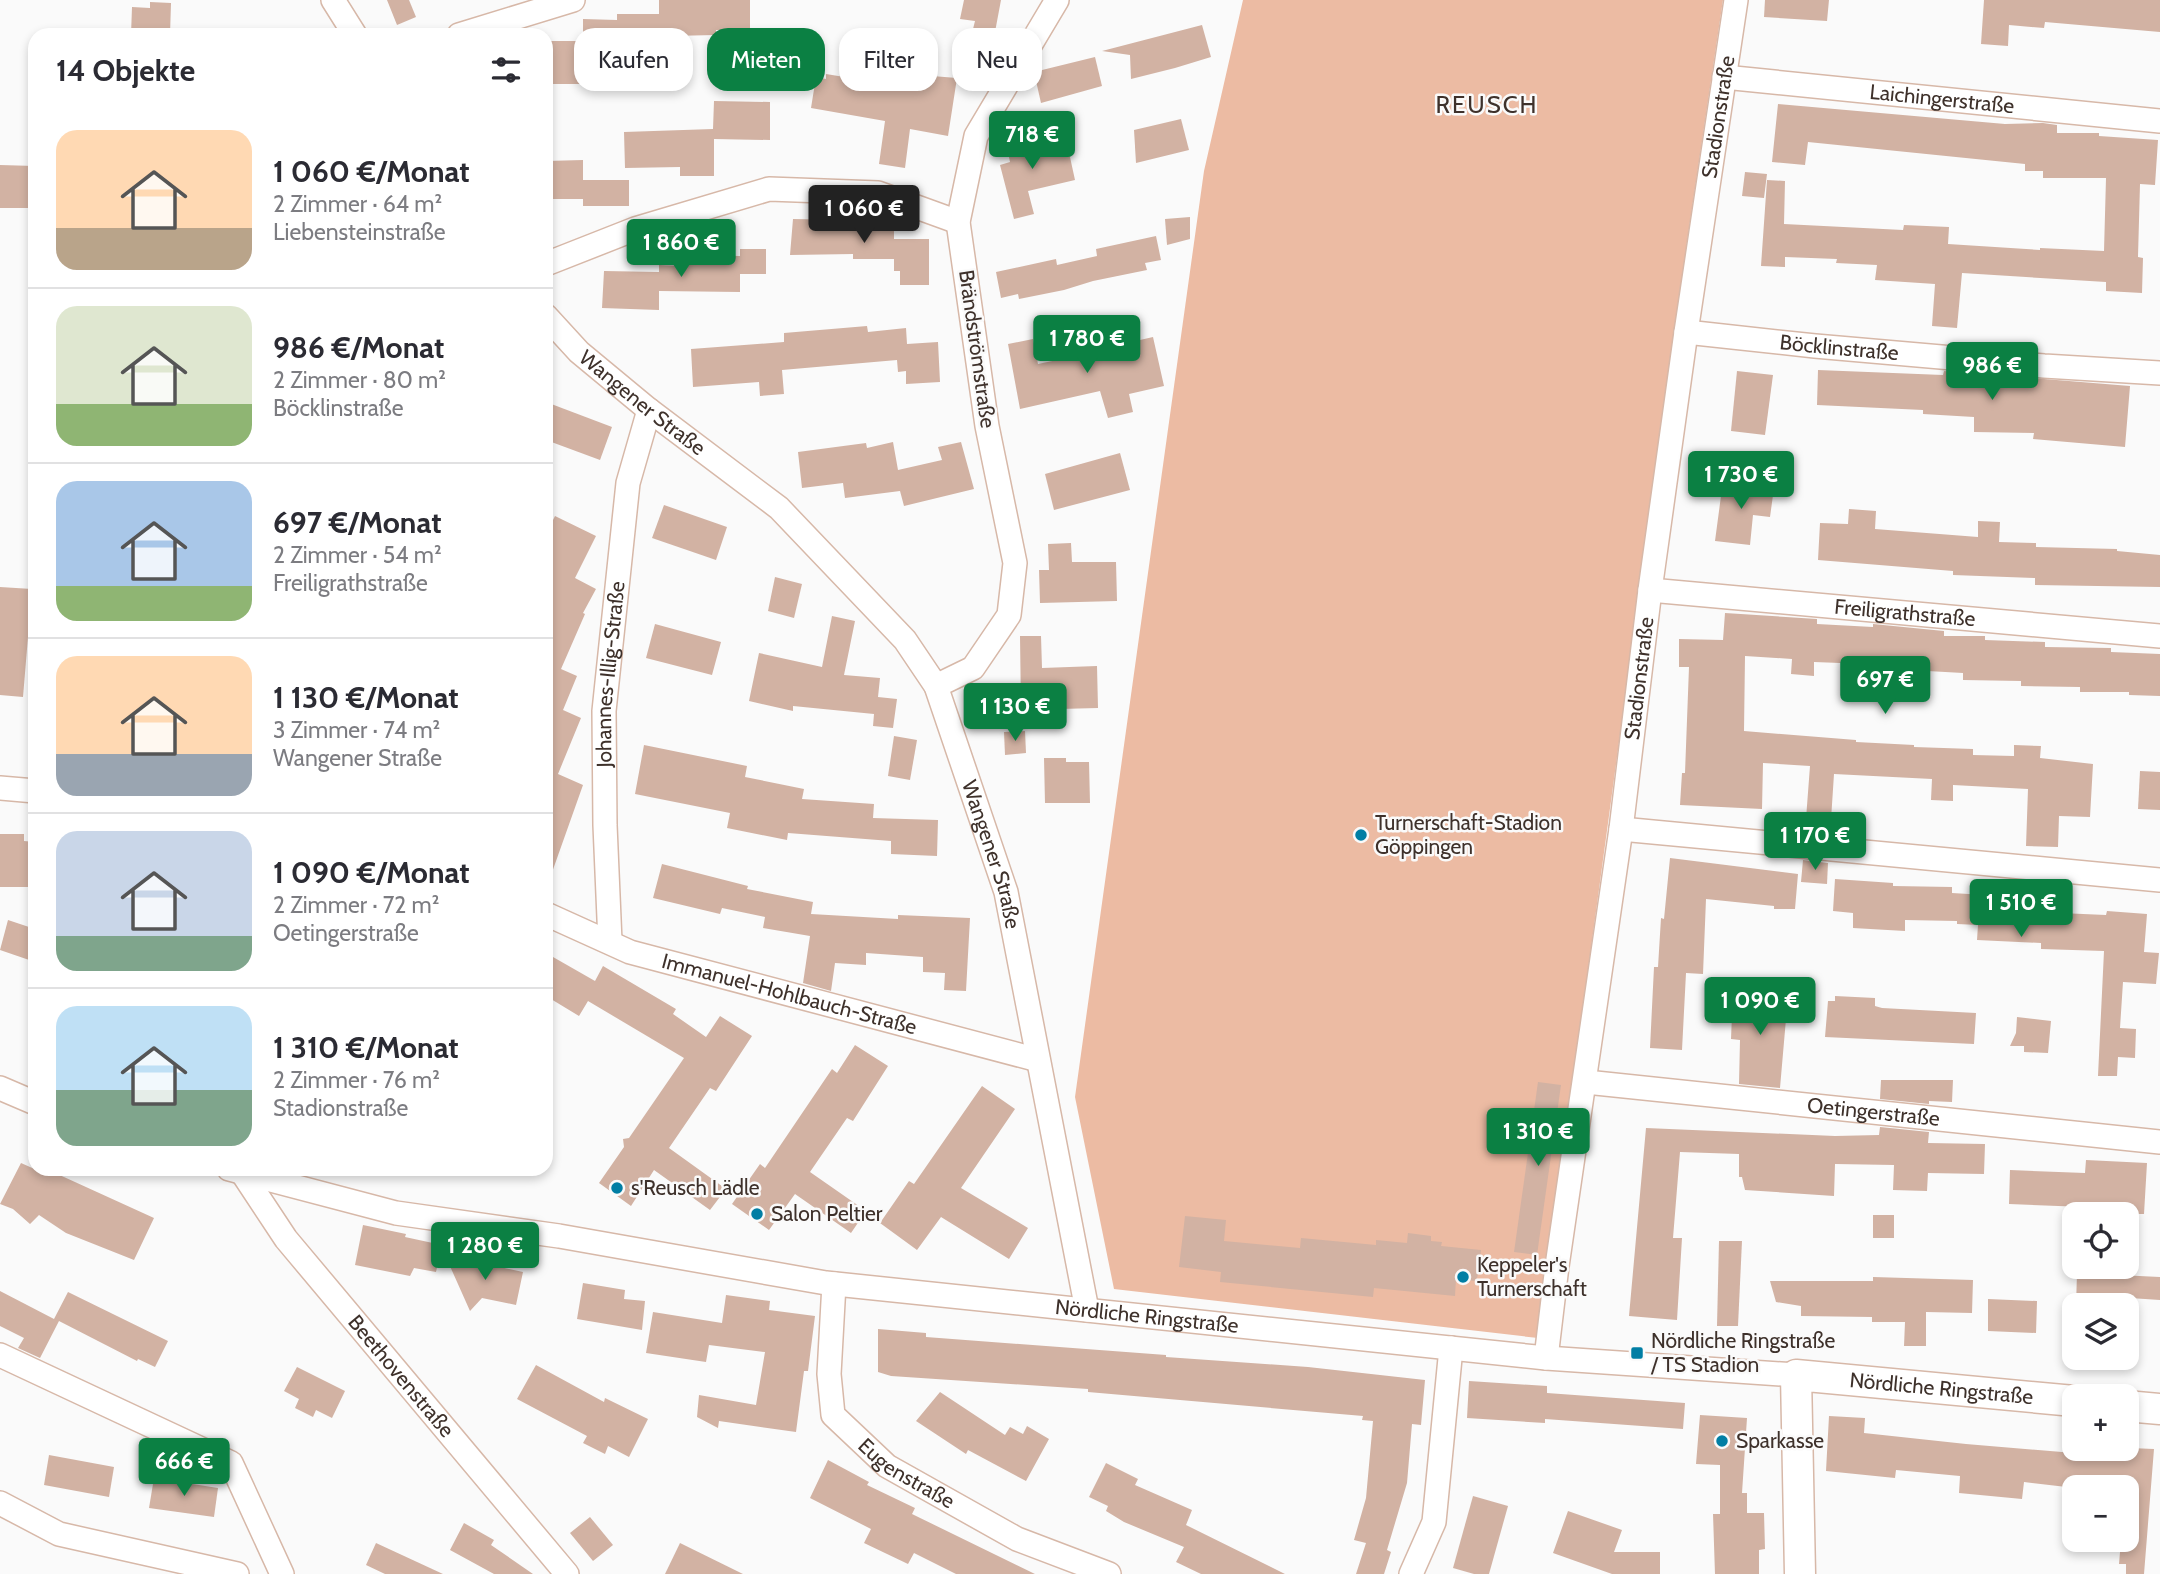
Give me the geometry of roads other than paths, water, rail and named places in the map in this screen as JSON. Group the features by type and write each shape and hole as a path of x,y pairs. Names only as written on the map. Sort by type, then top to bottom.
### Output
{"street":[{"path":"332,0 350,28"},
{"path":"482,28 573,0"},
{"name":"Brändströmstraße","path":"936,686 973,668 1009,615 1015,563 988,426 958,222 976,136 1057,0"},
{"name":"Stadionstraße","path":"1546,1358 1621,829 1650,590 1686,332 1736,0"},
{"name":"Laichingerstraße","path":"1724,77 2160,121"},
{"path":"553,261 635,229 769,189 878,193 958,222"},
{"name":"Wangener Straße","path":"553,324 579,352 649,410 779,508 905,640 936,686 1006,892 1087,1310"},
{"name":"Böcklinstraße","path":"1686,332 2044,366 2160,373"},
{"name":"Johannes-Illig-Straße","path":"610,942 604,712 628,483 649,410"},
{"name":"Freiligrathstraße","path":"1650,590 2160,636"},
{"path":"0,788 28,790"},
{"path":"1621,829 2160,880"},
{"name":"Immanuel-Hohlbauch-Straße","path":"553,918 630,952 1038,1060"},
{"name":"Oetingerstraße","path":"1586,1082 2160,1142"},
{"path":"0,1088 28,1100"},
{"name":"Beethovenstraße","path":"240,1176 286,1239 567,1574"},
{"name":"Nördliche Ringstraße","path":"255,1176 396,1213 559,1236 834,1284 1546,1358 1796,1375 2062,1400"},
{"name":"Eugenstraße","path":"834,1284 829,1374 833,1415 887,1466 1017,1539 1109,1574"},
{"path":"1411,1574 1434,1522 1451,1348"},
{"path":"0,1355 230,1463 282,1574"},
{"path":"1796,1375 1800,1574"},
{"path":"2139,1407 2160,1409"},
{"path":"0,1503 59,1534 237,1574"}],"place":[{"name":"Turnerschaft-Stadion Göppingen","path":"1361,835"},
{"name":"s'Reusch Lädle","path":"617,1188"},
{"name":"Salon Peltier","path":"757,1214"},
{"name":"Keppeler's Turnerschaft","path":"1463,1277"},
{"name":"Nördliche Ringstraße / TS Stadion","path":"1637,1353"},
{"name":"Sparkasse","path":"1722,1441"}],"district":[{"name":"REUSCH","path":"1487,105"}]}
